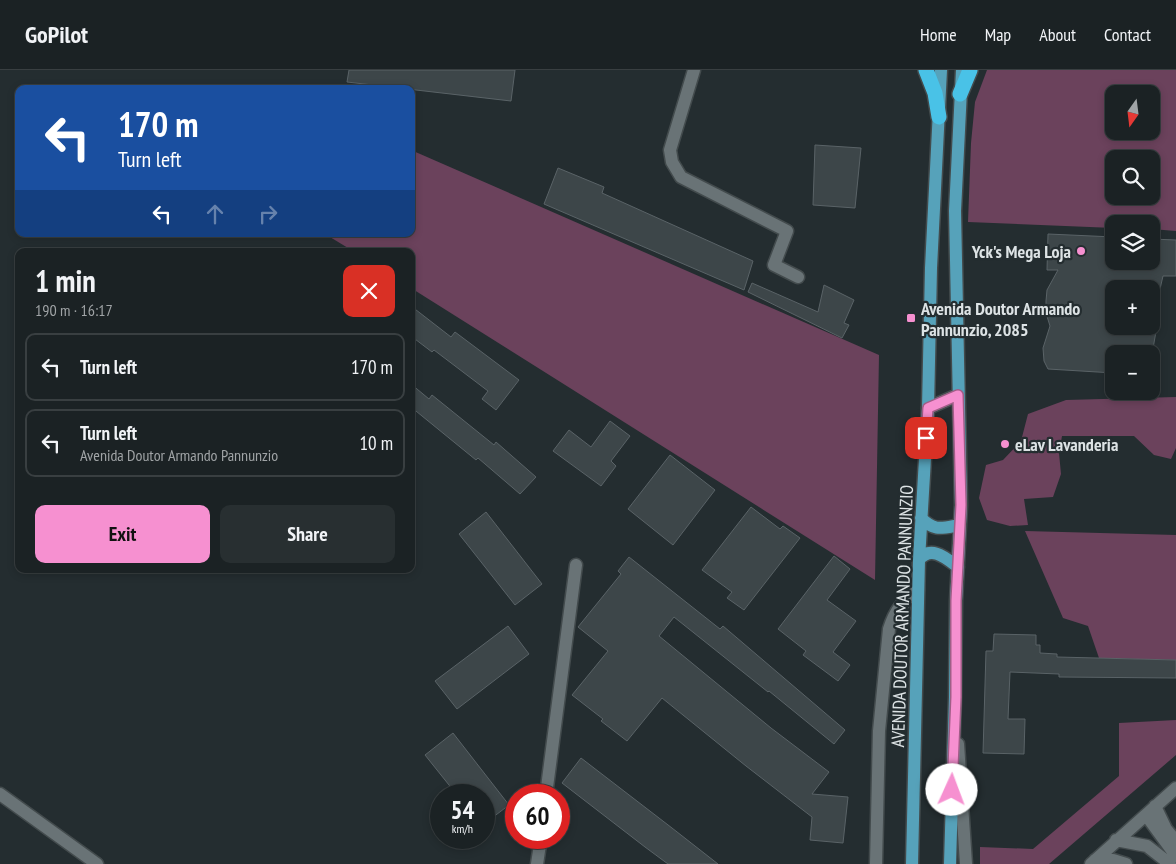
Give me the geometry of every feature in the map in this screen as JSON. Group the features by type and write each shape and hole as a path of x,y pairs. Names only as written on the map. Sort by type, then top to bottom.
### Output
{"highway":[{"path":"926,70 935,92 938,117"},
{"path":"960,94 970,70"}],"main road":[{"name":"AVENIDA DOUTOR ARMANDO PANNUNZIO","path":"912,864 919,560 928,408 931,268 941,70"},
{"path":"950,864 956,697 956,601 960,525 955,211 962,70"},
{"path":"922,518 929,526 940,529 960,525"},
{"path":"919,560 927,553 935,553 958,567"}],"street":[{"path":"694,70 670,150 672,162 681,176 787,231 774,265 798,276"},
{"path":"928,408 958,395"},
{"path":"547,784 576,565"},
{"path":"876,864 879,731 889,629 894,614 904,600 918,590"},
{"path":"956,697 966,864"},
{"path":"1093,862 1176,788"},
{"path":"0,794 97,864"},
{"path":"1155,806 1166,829 1176,841"},
{"path":"1146,815 1176,856"},
{"path":"1116,840 1147,846 1170,864"},
{"path":"538,864 540,849"},
{"path":"1093,862 1113,860 1126,864"}],"shaded area":[{"path":"987,70 1176,70 1176,231 1160,230 1160,215 1105,215 1105,228 968,222 971,143 975,102"},
{"path":"415,152 879,355 875,580 415,291 415,248 348,248 330,237 415,237"},
{"path":"1160,397 1176,397 1176,448 1171,459 1154,455 1134,436 1062,436 1059,453 1061,474 1053,497 1024,499 1028,525 1010,526 987,520 979,498 986,465 1003,460 1021,441 1028,414 1066,400 1160,400"},
{"path":"1025,531 1176,535 1176,660 1099,658 1088,626 1063,618"},
{"path":"1176,720 1176,755 1049,864 980,864 980,847 1033,849 1119,776 1119,723"}],"building":[{"path":"349,70 515,70 511,101 415,90 415,85 373,85 347,82"},
{"path":"815,145 861,148 855,208 813,205"},
{"path":"558,168 604,187 602,193 753,261 744,290 544,204"},
{"path":"1048,234 1105,237 1105,270 1160,270 1160,239 1176,240 1176,276 1163,276 1160,289 1160,280 1105,280 1105,335 1155,335 1154,345 1105,345 1105,372 1048,369 1044,361 1043,348 1050,326 1046,313 1047,290 1058,270 1047,270"},
{"path":"752,283 818,312 824,285 854,300 844,323 849,325 842,338 748,292"},
{"path":"415,309 451,337 455,332 519,380 496,410 482,399 488,391 434,350 432,352 415,339"},
{"path":"415,387 429,399 432,395 494,445 496,442 536,477 520,494 478,458 476,460 415,410"},
{"path":"610,421 630,436 611,461 616,466 601,486 553,451 569,430 591,447"},
{"path":"670,455 715,490 673,545 628,509"},
{"path":"751,507 780,529 783,526 800,538 744,610 727,598 732,592 702,570"},
{"path":"486,512 542,584 515,605 459,534"},
{"path":"834,556 850,569 827,600 856,621 833,652 850,665 838,681 803,655 806,651 778,629"},
{"path":"629,557 720,629 723,626 845,730 834,744 674,617 659,636 771,728 829,772 812,794 848,797 843,843 810,840 812,817 662,698 627,741 572,695 608,651 578,627 621,574 618,571"},
{"path":"508,626 529,654 457,709 435,681"},
{"path":"994,634 1036,635 1036,645 1040,645 1040,653 1057,654 1057,657 1176,660 1176,678 1059,677 1059,674 1010,672 1008,719 1025,719 1024,754 983,753 986,651 993,651"},
{"path":"453,733 493,784 448,784 425,755"},
{"path":"581,758 718,864 668,864 570,789 570,784 562,783"},
{"path":"495,787 505,800 505,808 495,816"}],"place":[{"name":"Yck's Mega Loja","path":"1081,251"},
{"name":"Avenida Doutor Armando Pannunzio, 2085","path":"911,318"},
{"name":"eLav Lavanderia","path":"1005,444"}],"route":[{"path":"926,438 928,408 958,395 961,505 956,601 956,697 952,790"}]}
